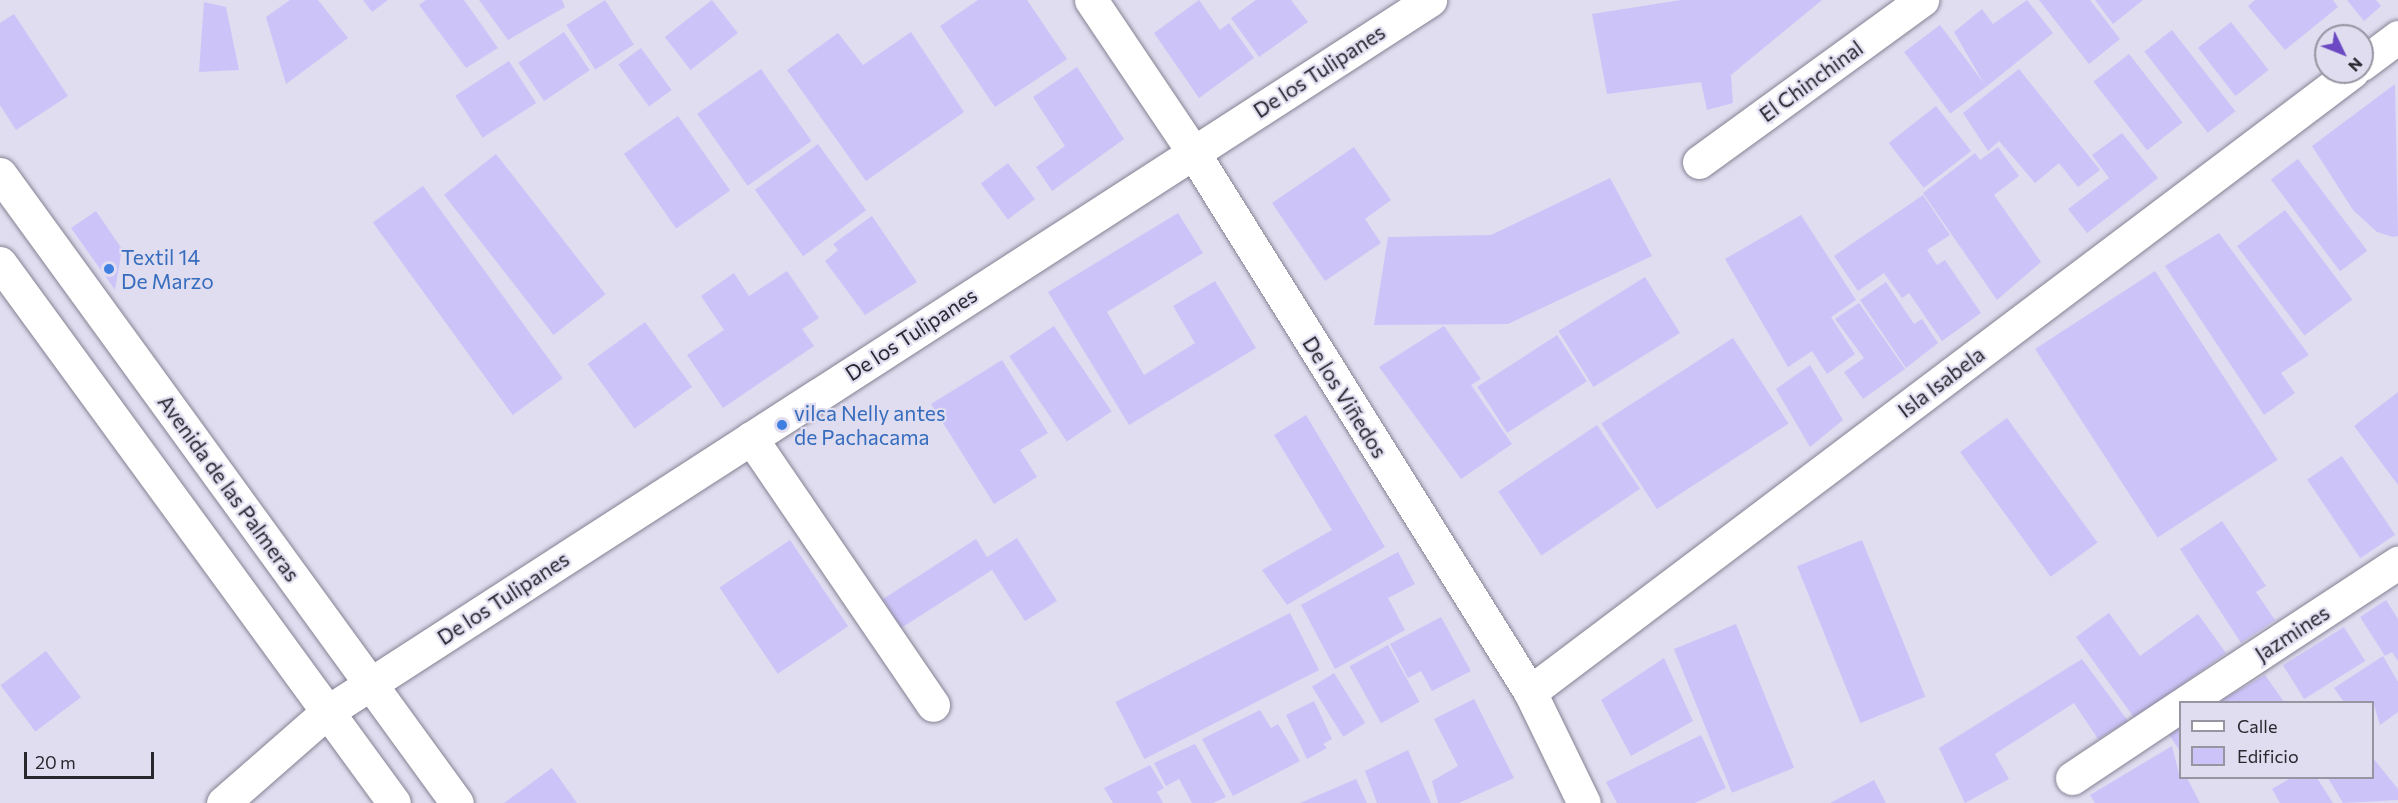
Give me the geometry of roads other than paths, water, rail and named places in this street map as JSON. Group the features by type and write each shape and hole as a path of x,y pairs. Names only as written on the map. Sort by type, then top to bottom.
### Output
{"street":[{"name":"De los Viñedos","path":"1091,0 1193,152 1530,693 1584,803"},
{"name":"De los Tulipanes","path":"223,803 327,712 1430,0"},
{"name":"El Chinchinal","path":"1699,162 1903,5"},
{"path":"2374,55 2398,37"},
{"name":"Isla Isabela","path":"1530,693 2336,84"},
{"name":"Avenida de las Palmeras","path":"0,174 457,803"},
{"path":"0,263 394,803"},
{"path":"751,438 933,705"},
{"name":"Jazmines","path":"2188,701 2398,563"},
{"path":"2072,778 2179,707"}],"place":[{"name":"Textil 14 De Marzo","path":"109,269"},
{"name":"vilca Nelly antes de Pachacama","path":"782,425"}]}
